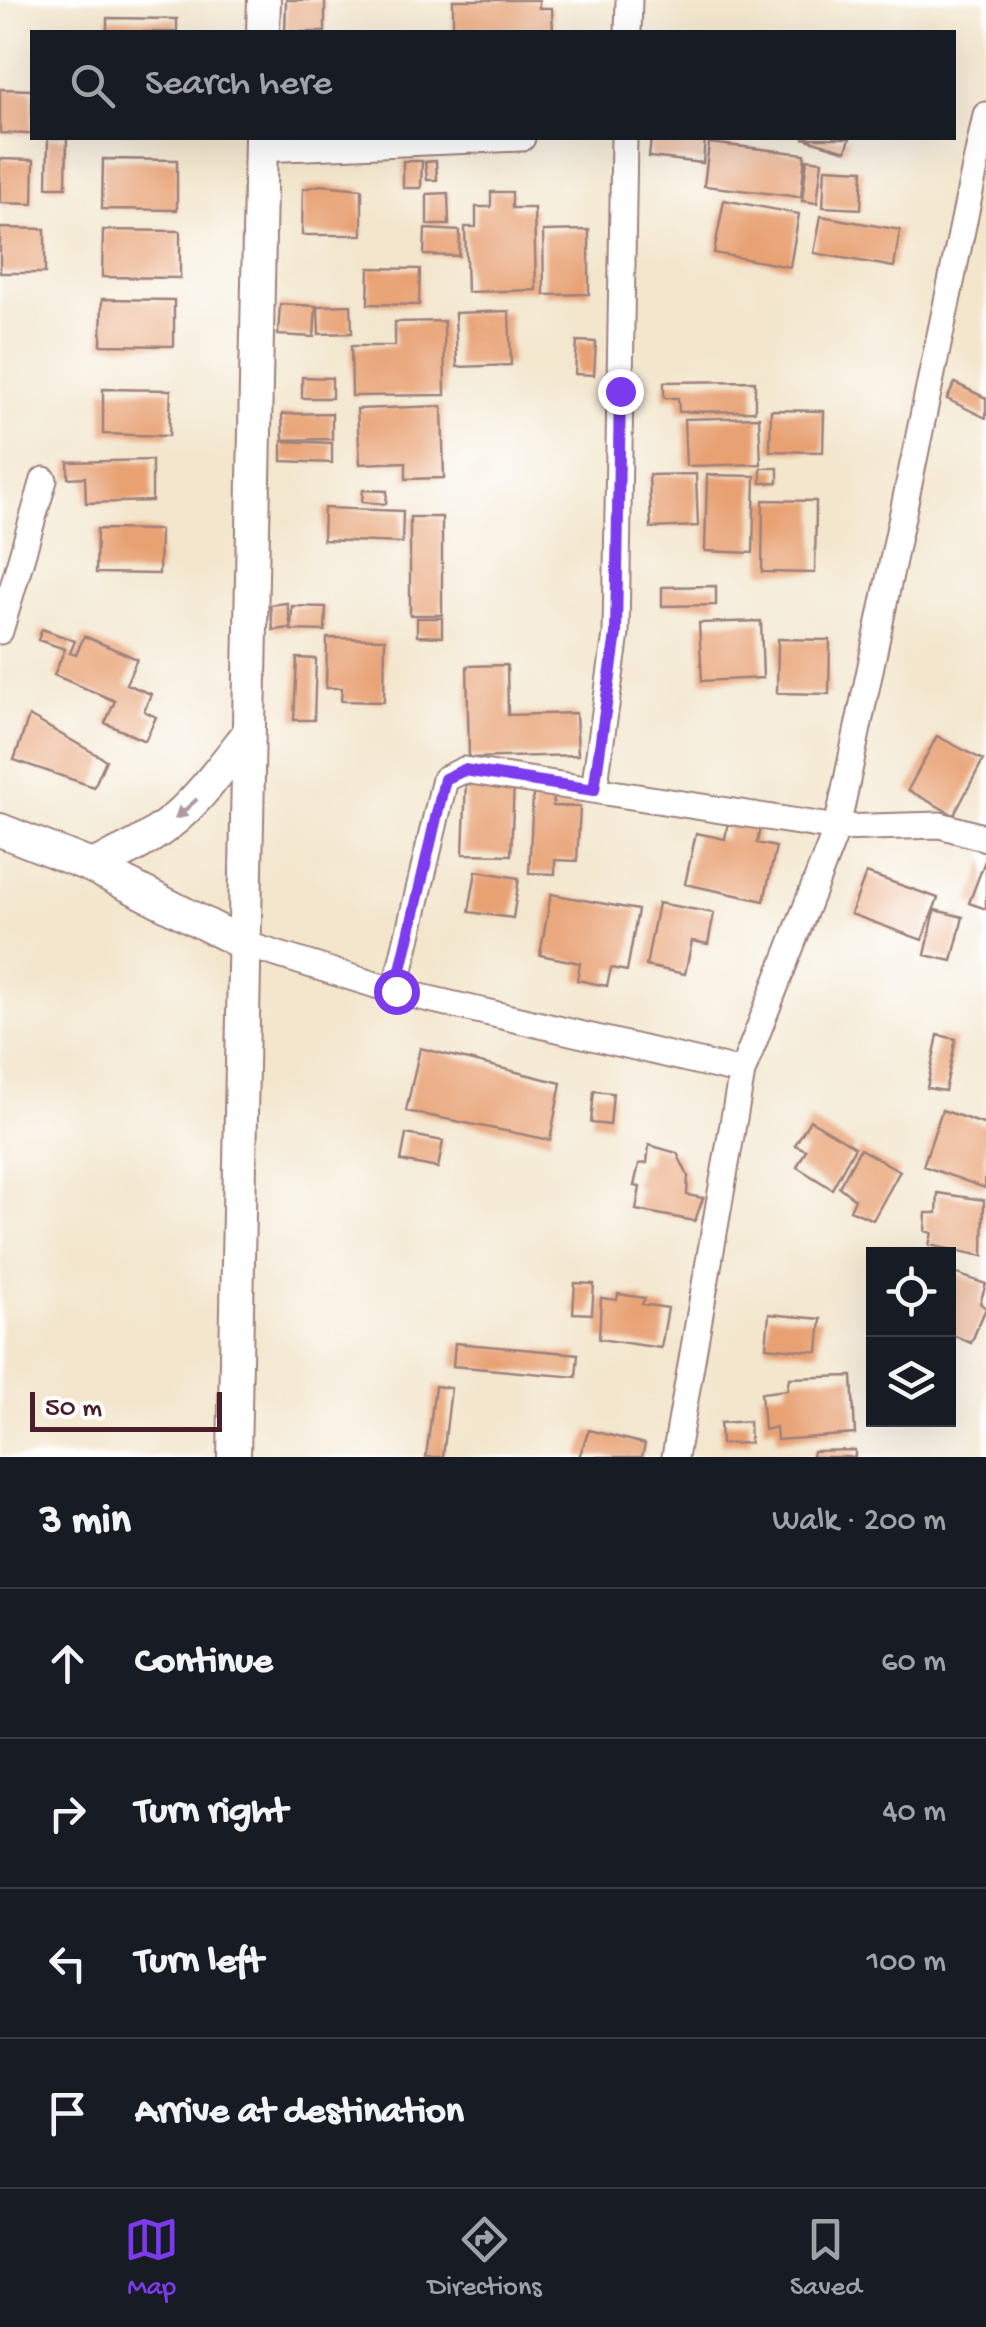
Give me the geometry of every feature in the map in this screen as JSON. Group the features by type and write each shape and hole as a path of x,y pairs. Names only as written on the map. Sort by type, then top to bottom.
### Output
{"street":[{"path":"263,30 264,0"},
{"path":"628,30 629,0"},
{"path":"675,1457 742,1072 837,828 986,114"},
{"path":"234,1457 261,143 418,140"},
{"path":"594,790 616,634 624,140"},
{"path":"0,631 44,480"},
{"path":"91,866 140,847 194,804 248,734"},
{"path":"396,991 445,779 464,770 837,828 940,826 986,838"},
{"path":"0,830 91,866 244,944 396,991 742,1072"}],"building":[{"path":"286,0 325,0 325,30 285,30"},
{"path":"453,0 539,0 539,8 552,8 553,30 453,30"},
{"path":"107,18 177,19 177,30 107,30"},
{"path":"0,89 30,90 30,134 0,133"},
{"path":"48,140 67,140 66,187 47,187"},
{"path":"651,140 705,140 703,163 649,157"},
{"path":"810,140 849,140 846,151"},
{"path":"709,143 805,154 801,197 704,186"},
{"path":"0,159 34,160 33,204 0,203"},
{"path":"103,159 177,160 177,210 102,209"},
{"path":"807,159 822,161 817,203 802,201"},
{"path":"403,161 422,161 421,188 403,188"},
{"path":"436,161 437,180 427,180 425,162"},
{"path":"825,168 863,170 861,209 823,207"},
{"path":"321,185 362,189 362,235 302,235 303,189"},
{"path":"491,192 512,192 512,208 534,208 536,290 467,292 465,227 476,227 476,207 491,207"},
{"path":"448,193 449,225 427,225 427,194"},
{"path":"724,200 799,214 790,267 714,253"},
{"path":"821,216 900,230 894,267 814,253"},
{"path":"0,228 45,229 45,273 0,273"},
{"path":"425,229 460,231 459,256 424,255"},
{"path":"103,230 180,231 180,278 102,277"},
{"path":"589,230 589,294 544,295 543,231"},
{"path":"369,268 420,269 419,305 368,304"},
{"path":"102,299 174,300 174,346 101,345"},
{"path":"280,304 316,306 314,337 278,335"},
{"path":"351,305 352,333 319,334 318,306"},
{"path":"509,311 511,365 457,367 455,313"},
{"path":"444,321 445,395 352,396 351,346 395,346 395,322"},
{"path":"577,341 596,342 594,375 575,374"},
{"path":"302,377 332,378 332,398 302,398"},
{"path":"755,381 755,411 679,412 678,398 664,398 664,382"},
{"path":"955,383 986,398 986,418 947,399"},
{"path":"103,389 171,390 169,436 103,434"},
{"path":"442,406 444,478 406,479 406,462 360,464 357,409"},
{"path":"771,410 824,411 823,452 770,451"},
{"path":"332,413 332,439 283,440 282,414"},
{"path":"759,417 761,464 686,466 684,419"},
{"path":"282,441 332,443 332,463 282,461"},
{"path":"152,460 152,501 86,503 85,477 68,478 68,462"},
{"path":"761,468 778,468 778,483 761,483"},
{"path":"696,474 698,526 651,528 649,475"},
{"path":"707,475 755,476 753,553 705,551"},
{"path":"363,490 387,491 386,504 362,502"},
{"path":"763,500 816,501 815,573 762,572"},
{"path":"324,508 403,511 402,543 323,540"},
{"path":"410,517 442,517 442,615 410,615"},
{"path":"97,529 160,530 159,574 96,573"},
{"path":"716,586 716,605 662,606 662,587"},
{"path":"287,603 291,628 273,630 270,605"},
{"path":"292,606 326,607 325,631 291,630"},
{"path":"417,618 442,618 442,637 417,636"},
{"path":"761,621 763,678 702,681 699,623"},
{"path":"42,629 75,641 70,653 76,655 84,636 137,659 126,684 151,694 144,711 156,717 145,741 105,723 115,701 54,675 65,649 38,640"},
{"path":"327,638 385,639 384,702 341,701 342,688 326,688"},
{"path":"778,639 830,640 829,694 777,693"},
{"path":"297,658 316,659 314,720 294,720"},
{"path":"507,665 508,715 576,713 578,755 469,758 467,666"},
{"path":"29,716 106,760 94,787 14,760"},
{"path":"937,736 983,760 954,815 908,790"},
{"path":"466,780 514,782 511,855 463,854"},
{"path":"533,794 553,795 553,806 580,807 577,861 555,860 555,874 529,873"},
{"path":"728,822 760,828 757,843 776,847 764,901 685,884 696,833 725,839"},
{"path":"986,858 986,909 969,903"},
{"path":"476,871 519,878 513,918 469,912"},
{"path":"866,873 938,898 922,940 851,914"},
{"path":"551,894 638,910 627,971 611,968 607,986 577,980 580,963 540,955"},
{"path":"658,903 714,913 708,944 692,941 685,974 646,966"},
{"path":"935,910 963,917 952,961 925,955"},
{"path":"938,1035 956,1039 945,1091 927,1088"},
{"path":"420,1048 561,1083 550,1140 406,1111"},
{"path":"594,1091 613,1093 610,1125 591,1123"},
{"path":"942,1110 986,1125 985,1188 923,1166"},
{"path":"810,1120 855,1147 832,1189 797,1167 806,1150 795,1145"},
{"path":"406,1134 443,1141 438,1168 401,1161"},
{"path":"649,1145 677,1153 688,1176 687,1195 703,1198 695,1221 636,1210 640,1187 634,1186 639,1164 647,1163"},
{"path":"860,1149 900,1171 873,1220 850,1210 855,1199 839,1187"},
{"path":"938,1193 984,1200 983,1256 956,1250 956,1247 929,1245 932,1233 925,1231 926,1213 937,1213"},
{"path":"956,1274 986,1284 980,1303 986,1308 971,1343 956,1336"},
{"path":"575,1283 594,1284 592,1314 573,1313"},
{"path":"618,1294 645,1298 642,1304 668,1308 661,1348 599,1339 601,1298 617,1300"},
{"path":"769,1314 821,1319 818,1352 766,1347"},
{"path":"455,1343 578,1354 576,1377 453,1366"},
{"path":"852,1376 855,1434 777,1440 776,1427 764,1430 761,1393 787,1390 789,1378"},
{"path":"435,1386 451,1388 443,1457 426,1457"},
{"path":"749,1421 750,1443 721,1444 720,1423"},
{"path":"589,1430 645,1444 642,1457 579,1457"},
{"path":"855,1450 855,1457 812,1457 813,1451"}],"route":[{"path":"396,991 445,779 464,770 594,790 616,634 620,391"}]}
